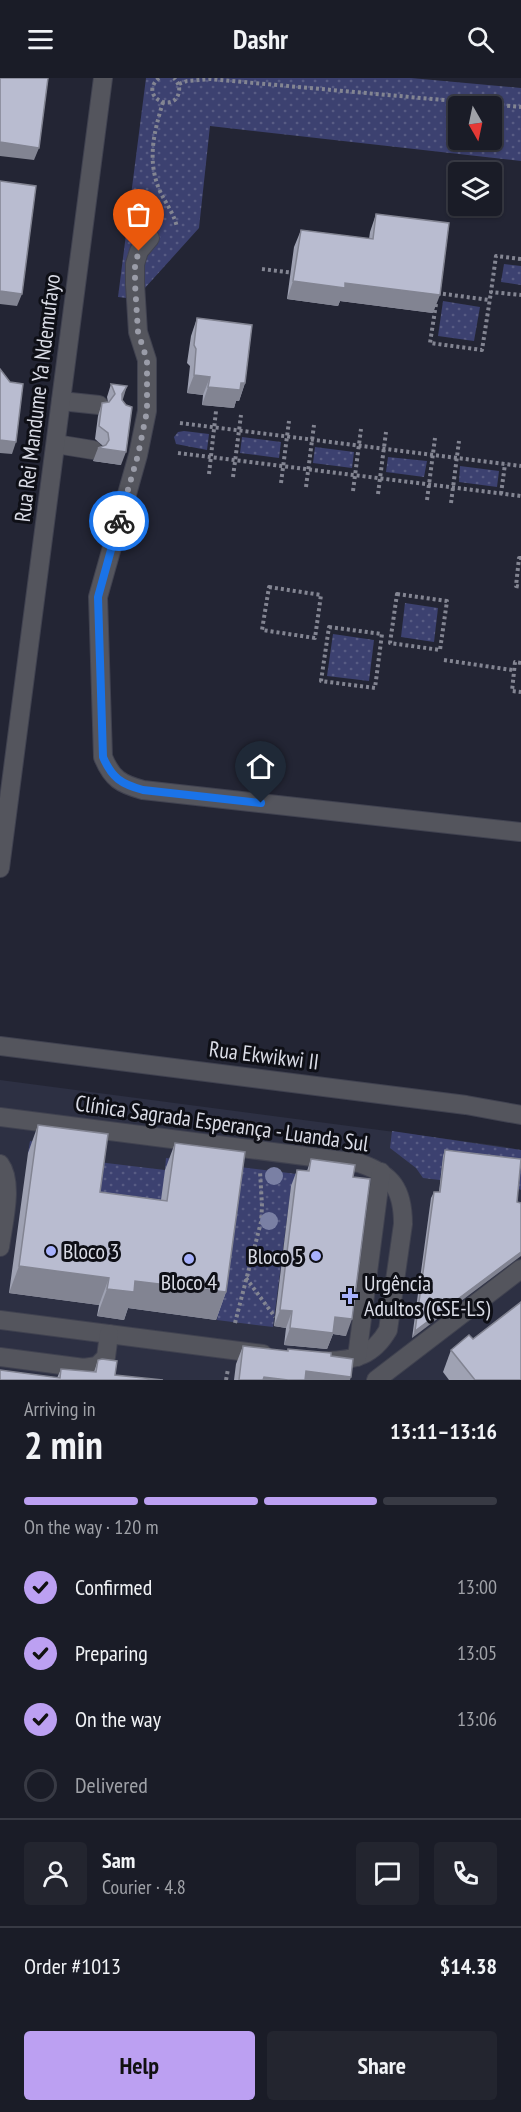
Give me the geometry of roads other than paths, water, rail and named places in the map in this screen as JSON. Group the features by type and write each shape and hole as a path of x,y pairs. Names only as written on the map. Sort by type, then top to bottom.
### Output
{"street":[{"name":"Rua Rei Mandume Ya Ndemufayo","path":"0,868 103,78"},
{"path":"150,238 139,251 135,264 138,332 147,360 130,454 98,597 103,757 109,771 126,786 143,790 520,832"},
{"path":"61,401 99,405"},
{"path":"56,444 93,450"},
{"name":"Rua Ekwikwi II","path":"0,1046 466,1105 521,1115"},
{"name":"Clínica Sagrada Esperança - Luanda Sul","path":"0,1117 359,1163 388,1177 398,1192 403,1208 403,1224 388,1330 380,1344 366,1354 345,1361 306,1359"},
{"path":"0,1164 6,1176 7,1188 0,1247"},
{"path":"357,1357 381,1172"},
{"path":"376,1380 521,1269"},
{"path":"3,1318 284,1357"},
{"path":"0,1357 84,1368 98,1366 106,1357 109,1334"}],"place":[{"name":"Bloco 3","path":"51,1251"},
{"name":"Bloco 5","path":"316,1256"},
{"name":"Bloco 4","path":"189,1259"},
{"name":"Urgência Adultos (CSE-LS)","path":"350,1296"}]}
